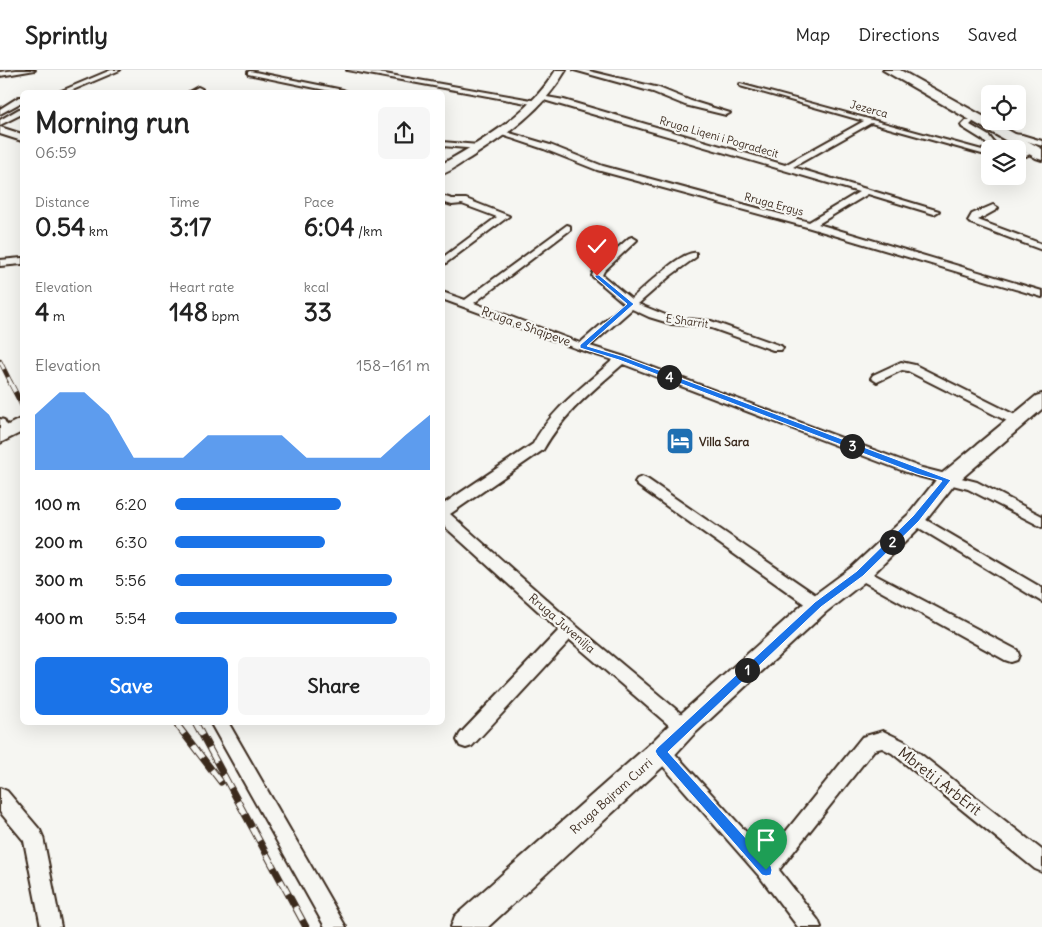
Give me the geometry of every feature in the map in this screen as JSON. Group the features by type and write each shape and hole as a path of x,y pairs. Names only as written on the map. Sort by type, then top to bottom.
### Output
{"highway":[{"path":"878,70 999,140"},
{"path":"890,70 1042,155"},
{"path":"1026,155 1042,163"}],"main road":[{"path":"445,168 500,133 539,101 551,87 561,70"},
{"path":"0,130 20,137"},
{"name":"Rruga Bajram Curri","path":"466,927 818,605 860,573 916,518 947,480 1042,400"},
{"path":"2,431 20,425"}],"street":[{"path":"0,74 32,70"},
{"path":"68,90 117,70"},
{"name":"Rruga Liqeni i Pogradecit","path":"350,70 539,101 561,102 934,212"},
{"path":"578,70 656,90 688,103 726,113"},
{"path":"250,73 333,90"},
{"name":"Jezerca","path":"742,86 981,152"},
{"path":"0,112 20,100"},
{"path":"0,123 20,112"},
{"path":"786,168 870,121"},
{"path":"969,122 965,125 988,140"},
{"name":"Rruga Ergys","path":"500,133 546,147 618,173 810,225 1042,294"},
{"path":"1006,135 1022,137 1042,144"},
{"path":"445,144 480,147"},
{"path":"810,225 867,191"},
{"path":"445,261 504,216 463,201 447,200"},
{"path":"993,208 975,216 973,221 1042,247"},
{"path":"466,304 567,228"},
{"name":"E Sharrit","path":"632,240 599,270 597,276 631,304 653,315 672,321 707,323 776,348"},
{"path":"582,346 666,274 693,255"},
{"path":"0,263 20,261"},
{"name":"Rruga e Shqipeve","path":"445,296 621,359 919,472 972,485 1042,522"},
{"path":"445,511 538,447 542,436 552,422 621,359"},
{"path":"877,378 901,366 911,368 1017,421"},
{"path":"642,482 818,605"},
{"name":"Rruga Juvenilja","path":"445,516 569,630 684,727"},
{"path":"916,518 1042,596"},
{"path":"860,573 1011,655"},
{"path":"466,740 569,630"},
{"path":"220,725 336,927"},
{"name":"Mbreti i ArbErit","path":"766,870 868,743 883,739 898,748 1042,862"},
{"path":"660,751 766,870 811,927"},
{"path":"0,797 33,837 51,927"}],"railway":[{"path":"0,361 11,383"},
{"path":"10,382 20,401"},
{"path":"177,725 221,782"},
{"path":"197,725 306,927"}],"place":[{"name":"Villa Sara","path":"680,441"}],"route":[{"path":"597,276 631,304 582,346 919,472 947,480 916,518 860,573 818,605 660,751 766,870"}]}
